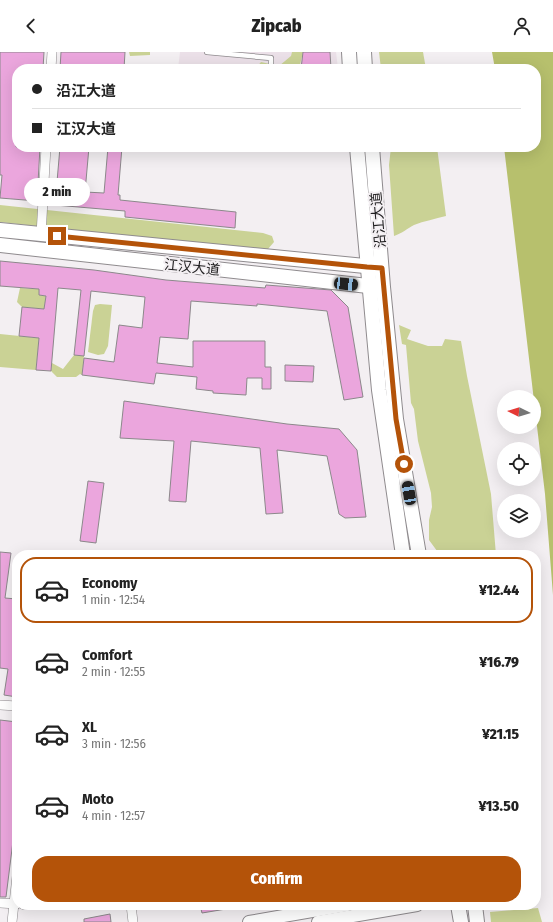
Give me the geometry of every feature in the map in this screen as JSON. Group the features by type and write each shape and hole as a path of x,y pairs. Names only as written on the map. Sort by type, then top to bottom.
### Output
{"main road":[{"path":"349,52 350,64"},
{"path":"364,52 365,64"},
{"name":"沿江大道","path":"357,152 379,390 402,550"},
{"name":"沿江大道","path":"372,152 383,287 396,419 418,550"},
{"name":"江汉大道","path":"0,230 382,268"},
{"name":"江汉大道","path":"0,245 383,287"},
{"path":"249,922 318,910"},
{"path":"318,922 388,910"},
{"path":"459,910 461,922"},
{"path":"475,910 477,922"}],"street":[{"path":"51,64 52,52"},
{"path":"41,234 46,152"},
{"path":"0,704 12,705"},
{"path":"0,903 12,904"},
{"path":"12,922 14,910"},
{"path":"132,910 133,922"}],"lane":[{"path":"207,52 271,58 271,64"}],"shaded area":[{"path":"129,52 150,52 150,55 130,56"},
{"path":"180,52 336,52 337,64 179,64"},
{"path":"292,52 303,52 300,64 281,64 291,56"},
{"path":"379,52 423,52 425,64 380,64"},
{"path":"492,52 553,52 553,595 541,460 541,442 539,442 538,434 541,434 541,390 533,390 505,152 541,152 541,64 494,64"},
{"path":"261,62 270,64 259,64"},
{"path":"390,152 438,152 446,216 414,225 394,236 389,165"},
{"path":"0,205 263,233 272,236 274,242 268,249 258,251 0,222"},
{"path":"20,288 39,289 39,295 46,296 44,309 22,307 17,302"},
{"path":"95,305 112,305 108,346 104,354 98,355 88,352 93,311"},
{"path":"399,325 411,330 407,339 428,346 442,346 445,339 461,341 491,494 496,550 436,550 429,540 429,520 432,507 431,493 418,441 414,409 411,403 406,345 402,344"},
{"path":"0,334 39,338 36,370 0,367"},
{"path":"74,355 84,356 82,375 80,374 76,377 57,377 51,371 52,363 63,369"},
{"path":"539,910 542,922 491,922 490,912"}],"building":[{"path":"0,52 44,52 43,64 12,64 12,152 40,152 37,201 0,198 2,175 0,175"},
{"path":"61,52 125,52 124,64 60,64"},
{"path":"303,52 330,52 331,64 302,64"},
{"path":"60,152 89,152 85,192 104,193 108,152 122,152 118,195 120,195 120,200 236,212 235,228 125,217 125,211 55,205"},
{"path":"0,261 94,270 166,280 265,288 266,285 331,290 348,307 363,397 344,400 327,311 257,304 257,306 191,301 188,339 160,337 157,363 193,367 193,341 265,341 265,367 271,367 271,389 262,389 262,378 247,378 246,395 213,393 213,391 196,389 197,377 156,373 154,384 82,375 84,358 114,362 119,325 142,328 145,297 91,291 84,356 74,355 81,290 58,288 51,371 36,370 39,338 19,336 22,307 44,309 46,296 39,295 39,289 0,286"},
{"path":"285,365 314,366 313,382 285,381"},
{"path":"124,401 287,424 339,429 357,450 366,517 345,518 339,514 327,456 277,450 283,513 266,514 260,448 191,441 186,502 169,501 174,441 120,438"},
{"path":"88,481 104,483 96,543 80,541"},
{"path":"0,552 11,553 5,598 12,599 12,696 4,695 8,669 0,668"},
{"path":"0,720 12,721 12,849 6,897 0,897"},
{"path":"201,910 220,910 202,913"},
{"path":"110,914 111,922 84,922 84,919"}],"route":[{"path":"57,236 382,268 396,419 404,464"}]}
